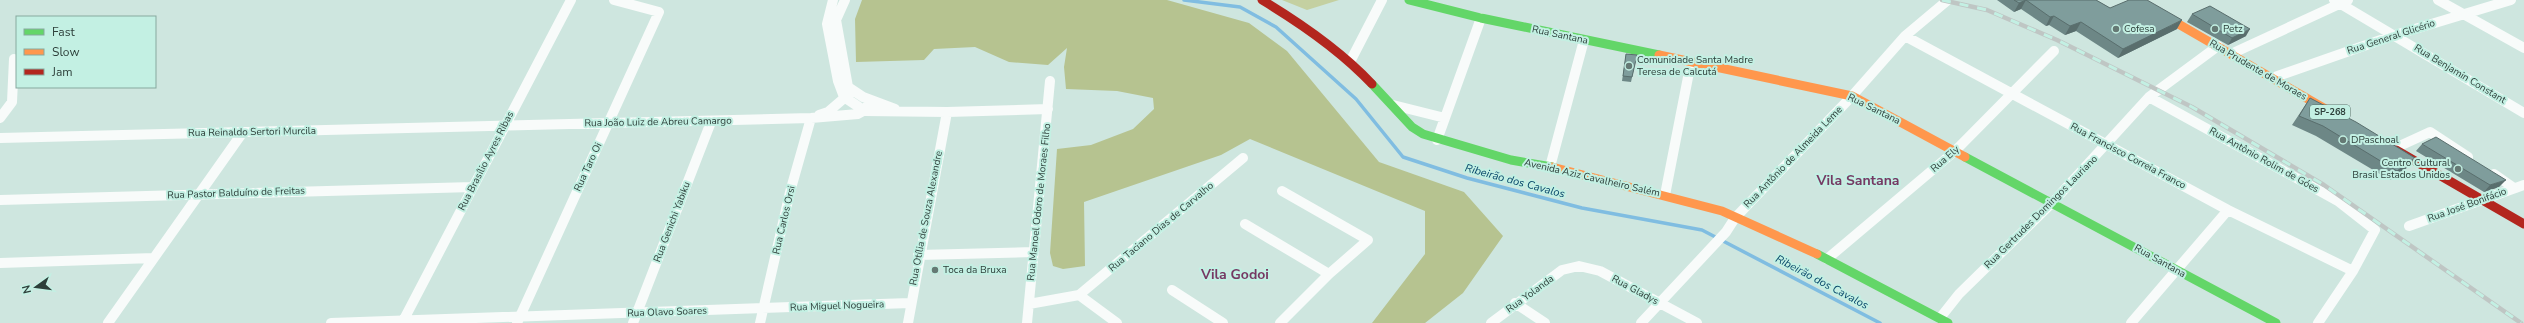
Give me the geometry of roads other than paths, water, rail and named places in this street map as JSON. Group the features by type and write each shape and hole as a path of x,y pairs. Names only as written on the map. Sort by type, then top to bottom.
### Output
{"main road":[{"name":"Avenida Aziz Cavalheiro Salém","path":"1262,0 1295,18 1351,60 1412,127 1437,140 1511,160 1550,167 1722,210 1735,218 1827,259 1944,320"},
{"name":"Rua Santana","path":"1409,0 1481,18 1852,96 2053,202 2276,323"},
{"name":"Rua Prudente de Moraes","path":"2137,0 2333,114"},
{"path":"2390,147 2524,224"}],"street":[{"name":"Rua Brasílio Ayres Ribas","path":"402,322 571,0"},
{"name":"Rua Taro Oi","path":"518,320 659,12 614,0"},
{"path":"833,0 827,24 838,81 848,99 865,111"},
{"path":"844,0 836,20 848,87 862,97 865,111"},
{"path":"1351,60 1382,0"},
{"name":"Rua Antônio de Almeida Leme","path":"1660,303 1726,232 1735,218 1852,96 1905,36 1948,0"},
{"path":"2438,0 2524,48"},
{"name":"Rua General Glicério","path":"2272,78 2395,35 2511,0"},
{"path":"2231,54 2341,1"},
{"name":"Rua Benjamin Constant","path":"2341,1 2524,113"},
{"path":"1437,140 1481,18"},
{"name":"Rua Francisco Correia Franco","path":"1905,36 2228,210 2353,271"},
{"path":"1550,167 1584,40"},
{"name":"Rua Gertrudes Domingos Lauriano","path":"1944,320 1958,294 2053,202 2107,145 2149,97 2218,46"},
{"name":"Rua Ely","path":"1827,259 1955,151 2054,51"},
{"path":"0,118 12,102 14,58"},
{"path":"1665,196 1691,62"},
{"name":"Rua Manoel Odoro de Moraes Filho","path":"1027,323 1050,81"},
{"name":"Rua João Luiz de Abreu Camargo","path":"862,97 910,112"},
{"path":"848,99 862,97"},
{"name":"Rua Antônio Rolim de Góes","path":"2149,97 2338,201 2375,230 2353,271"},
{"name":"Rua João Luiz de Abreu Camargo","path":"811,118 828,112 848,99"},
{"path":"1393,105 1445,118"},
{"name":"Rua João Luiz de Abreu Camargo","path":"504,126 711,122 811,118 858,114 865,111 947,112 1048,109"},
{"name":"Rua Otília de Souza Alexandre","path":"908,323 918,255 947,112"},
{"name":"Rua Carlos Orsi","path":"760,323 790,192 811,118"},
{"name":"Rua Genichi Yabiku","path":"634,318 711,122"},
{"name":"Rua Reinaldo Sertori Murcila","path":"0,138 504,126"},
{"path":"108,323 243,132"},
{"path":"2390,147 2430,132 2479,164 2519,186"},
{"name":"Rua Taciano Dias de Carvalho","path":"1078,295 1243,158"},
{"name":"Rua José Bonifácio","path":"2409,226 2519,186"},
{"name":"Rua Pastor Balduíno de Freitas","path":"0,200 473,187"},
{"path":"1280,323 1329,274 1368,240 1282,191"},
{"path":"2131,323 2228,210"},
{"path":"1245,224 1329,274"},
{"path":"918,255 1034,252"},
{"path":"0,263 154,258"},
{"name":"Rua Gladys","path":"1571,268 1579,266 1600,271 1697,323"},
{"name":"Rua Yolanda","path":"1491,323 1515,303 1562,270 1571,268"},
{"path":"2318,323 2353,271"},
{"path":"1172,290 1224,323"},
{"path":"1029,304 1078,295 1116,323"},
{"name":"Rua Miguel Nogueira","path":"764,308 910,303"},
{"path":"1515,303 1545,323"},
{"path":"1641,323 1660,303"},
{"name":"Rua Olavo Soares","path":"331,323 634,318 764,308"}],"waterway":[{"name":"Ribeirão dos Cavalos","path":"1184,0 1240,7 1276,27 1356,99 1403,157 1467,178 1582,208 1702,230 1880,323"}],"railway":[{"path":"1942,0 1987,10 2057,40 2192,107 2324,185 2521,323"}],"place":[{"name":"Cofesa","path":"2116,29"},
{"name":"Petz","path":"2215,29"},
{"name":"Comunidade Santa Madre Teresa de Calcutá","path":"1629,66"},
{"name":"DPaschoal","path":"2343,140"},
{"name":"Centro Cultural Brasil Estados Unidos","path":"2458,169"},
{"name":"Toca da Bruxa","path":"935,270"}],"district":[{"name":"Vila Santana","path":"1858,180"},
{"name":"Vila Godoi","path":"1235,274"}]}
